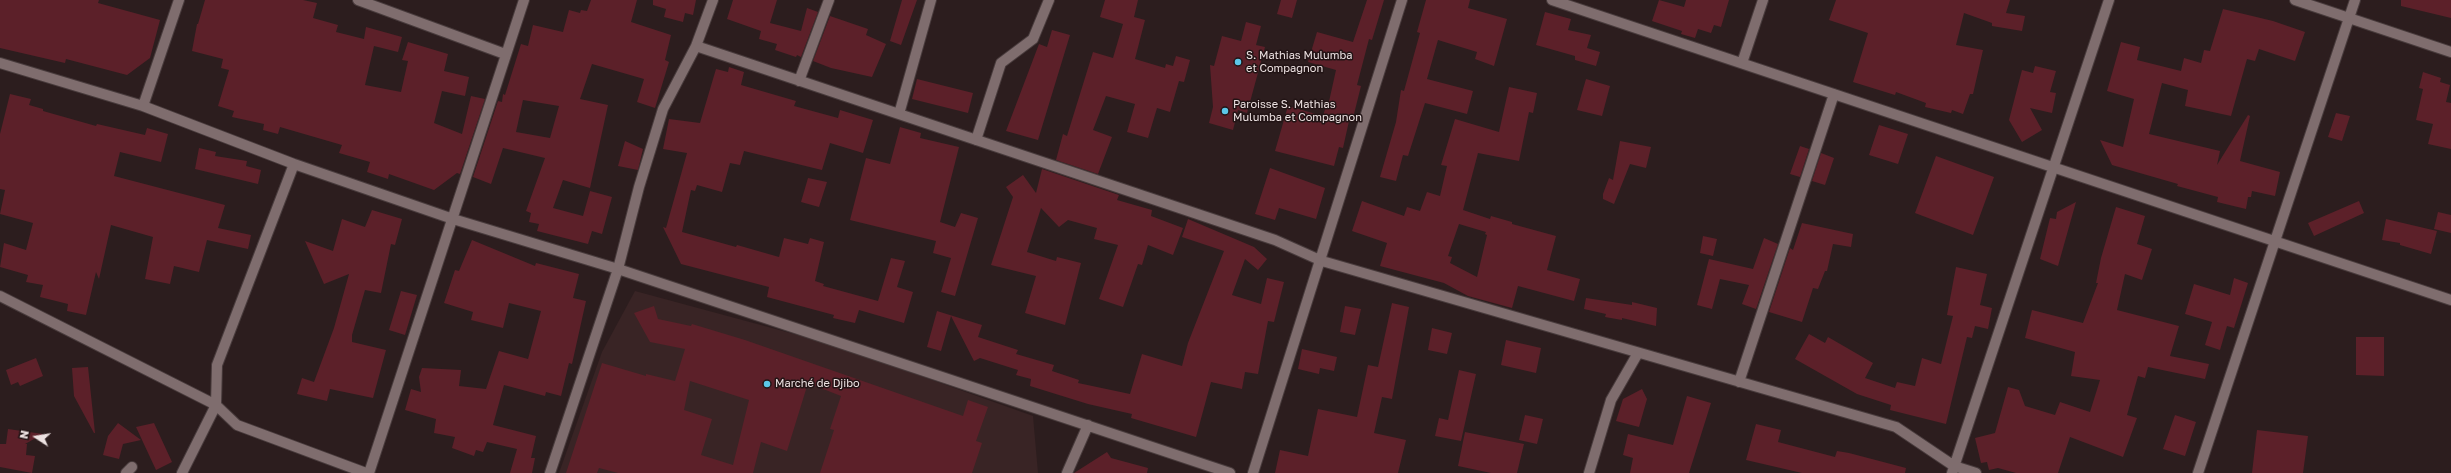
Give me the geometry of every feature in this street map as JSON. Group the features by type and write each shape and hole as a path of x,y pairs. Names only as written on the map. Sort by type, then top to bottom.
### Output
{"street":[{"path":"143,106 179,0"},
{"path":"358,0 505,54"},
{"path":"0,296 216,405 237,425 368,473 524,0"},
{"path":"550,473 618,269 639,187 663,109 696,46 712,0"},
{"path":"799,80 829,0"},
{"path":"899,114 931,0"},
{"path":"976,140 1001,63 1033,39 1049,0"},
{"path":"1253,473 1322,260 1402,0"},
{"path":"1552,0 2451,300"},
{"path":"1742,63 1763,0"},
{"path":"1953,469 2109,0"},
{"path":"2295,0 2451,52"},
{"path":"2198,473 2355,0"},
{"path":"696,46 1275,240 1322,260 1896,427 1953,469 1976,473"},
{"path":"0,63 143,106 294,164 453,219 618,269 1230,473"},
{"path":"1739,382 1834,94"},
{"path":"182,473 216,405 217,365 233,317 294,164"},
{"path":"1589,473 1611,400 1638,353"},
{"path":"1067,473 1088,425"}],"shaded area":[{"name":"Marché de Djibo","path":"635,291 831,344 1033,416 1038,473 559,473 602,352"}],"building":[{"path":"0,0 99,0 98,3 160,20 150,58 127,75 66,59 65,63 0,48"},
{"path":"205,0 303,0 317,3 313,18 338,25 336,32 364,39 366,27 402,37 398,52 374,46 365,85 401,92 408,61 402,60 408,42 448,54 444,71 469,77 465,96 442,91 434,123 462,134 471,96 485,99 460,174 457,173 434,190 389,174 388,179 367,172 370,162 339,153 342,145 280,127 278,134 263,130 264,124 232,117 234,111 218,106 229,70 221,68 223,59 192,51 197,24"},
{"path":"591,0 637,0 631,22 671,35 665,60 669,62 655,108 637,102 644,79 592,64 580,99 608,105 590,188 563,180 553,208 583,216 590,191 612,197 602,234 592,231 588,244 537,231 539,224 529,222 531,213 526,211 545,158 503,148 491,184 473,177 498,101 502,102 503,94 505,95 521,44 528,46 533,25 563,32 569,10 580,13 581,10 587,11","holes":["523,100 559,106 550,138 516,132"]},
{"path":"653,0 696,0 693,15 685,13 683,22 664,17 666,9 653,5"},
{"path":"733,0 777,0 770,23 801,31 807,8 818,12 801,57 797,55 796,57 775,50 777,44 759,39 761,31 727,19"},
{"path":"902,0 917,0 901,45 890,41"},
{"path":"1105,0 1138,0 1134,17 1145,20 1135,59 1165,68 1166,64 1173,66 1176,56 1190,60 1184,82 1179,81 1170,112 1157,108 1148,138 1127,132 1135,104 1106,96 1093,130 1112,137 1098,174 1056,160 1063,134 1067,136 1093,52 1113,58 1123,24 1100,17"},
{"path":"1281,0 1297,0 1292,18 1277,14"},
{"path":"1367,0 1384,0 1372,40 1369,39 1357,85 1361,86 1352,122 1349,121 1343,148 1339,147 1334,166 1275,151 1288,106 1323,116 1326,106 1328,106 1336,70 1308,62 1317,32 1353,42"},
{"path":"1426,0 1470,0 1468,8 1507,19 1494,66 1475,59 1477,52 1438,40 1427,79 1473,91 1467,114 1425,103 1408,156 1403,155 1396,181 1380,177 1396,122 1401,90 1404,91 1420,33 1417,32"},
{"path":"1659,0 1684,7 1686,0 1729,0 1721,27 1714,25 1711,33 1698,29 1695,38 1681,34 1682,31 1652,21"},
{"path":"1836,0 2010,0 2006,13 2025,16 2022,31 1992,26 1992,23 1964,13 1956,45 1983,50 1973,94 1970,94 1963,114 1952,110 1951,113 1925,107 1926,103 1896,92 1895,95 1853,82 1868,33 1829,20"},
{"path":"2401,0 2451,0 2451,18 2401,6"},
{"path":"2223,9 2273,21 2305,32 2295,61 2259,49 2255,61 2247,59 2231,116 2185,106 2188,90 2162,83 2149,134 2220,151 2217,165 2248,115 2250,116 2240,161 2280,172 2275,196 2252,191 2251,197 2248,197 2246,209 2217,202 2218,197 2177,186 2178,184 2112,165 2100,140 2123,147 2134,99 2107,91 2121,42 2140,47 2137,60 2181,71 2184,58 2201,63 2204,50 2210,51"},
{"path":"1545,12 1571,19 1568,30 1591,35 1587,48 1600,52 1596,66 1575,60 1575,56 1536,45"},
{"path":"830,16 868,29 866,35 886,44 872,77 831,68 813,61"},
{"name":"S. Mathias Mulumba et Compagnon","path":"1246,22 1261,26 1256,45 1265,47 1247,113 1238,110 1233,130 1209,123 1213,107 1210,65 1214,66 1222,36 1241,41"},
{"path":"1052,30 1070,35 1038,140 1006,131 1039,44 1047,47"},
{"path":"2035,66 2056,71 2050,92 2056,93 2052,113 2030,108 2042,130 2022,142 2009,120 2022,70 2033,73"},
{"path":"729,67 744,72 741,85 796,101 794,106 838,118 840,110 873,120 863,153 830,143 822,170 744,151 740,165 730,163 722,192 697,185 695,191 691,190 682,232 779,257 784,238 808,244 810,238 824,242 815,281 824,284 823,286 878,301 891,258 905,261 897,287 913,292 904,323 859,310 855,323 833,318 834,315 767,297 769,287 681,264 663,227 666,228 687,153 663,149 669,119 700,123 716,69 728,72"},
{"path":"2423,72 2441,78 2440,82 2450,85 2446,102 2451,103 2451,149 2428,144 2433,124 2416,120 2423,89 2419,88"},
{"path":"917,79 973,93 968,113 912,99"},
{"path":"1586,79 1610,86 1602,116 1577,110"},
{"path":"1509,87 1537,93 1533,113 1529,112 1519,161 1478,153 1463,210 1490,219 1491,216 1512,222 1512,224 1556,236 1547,270 1580,279 1574,301 1518,286 1512,308 1468,296 1444,283 1380,266 1387,243 1352,231 1362,201 1404,216 1407,207 1420,211 1427,192 1440,196 1447,166 1441,165 1455,119 1499,132","holes":["1459,224 1486,232 1485,234 1487,235 1477,277 1450,263 1452,257 1448,256"]},
{"path":"10,94 31,99 29,105 43,109 43,111 96,126 97,124 145,135 147,128 168,134 161,162 120,152 114,176 225,205 218,228 251,235 248,249 207,240 199,272 174,266 170,284 145,279 153,237 111,225 99,279 96,272 86,315 67,311 68,304 40,297 43,285 26,282 28,275 0,267 4,243 26,250 33,223 0,214 5,190 0,189 0,134"},
{"path":"2336,113 2350,116 2342,141 2328,137"},
{"path":"1879,125 1908,134 1898,164 1869,155"},
{"path":"900,127 921,133 920,138 959,147 940,222 955,227 961,213 978,218 955,296 941,292 951,258 933,253 936,241 850,220 866,158 890,164"},
{"path":"625,141 643,149 638,170 618,166"},
{"path":"1620,141 1651,147 1646,168 1630,164 1614,204 1603,199 1603,194 1609,178 1613,180"},
{"path":"1800,146 1809,149 1800,177 1790,174"},
{"path":"199,148 216,152 215,156 247,161 246,166 261,170 258,184 195,169"},
{"path":"1821,153 1834,158 1825,185 1812,181"},
{"path":"1936,156 1994,177 1973,235 1915,213"},
{"path":"1270,168 1325,188 1316,219 1279,208 1275,220 1255,214"},
{"path":"1042,169 1119,195 1117,200 1152,210 1151,216 1183,228 1173,255 1148,245 1142,265 1138,264 1123,307 1099,299 1118,245 1094,239 1097,228 1068,220 1059,227 1041,208 1027,252 1056,261 1057,257 1081,263 1065,325 1025,313 1036,276 991,265 1013,197 1006,187 1023,175 1036,193"},
{"path":"808,178 827,182 819,207 801,202"},
{"path":"2359,201 2364,213 2314,236 2308,223"},
{"path":"2076,202 2058,266 2040,259 2050,218 2056,219 2057,212"},
{"path":"2116,207 2145,216 2137,244 2152,249 2142,280 2125,274 2117,310 2179,326 2170,356 2209,364 2205,379 2148,367 2145,378 2138,376 2127,415 2137,418 2123,457 2070,437 2058,473 2016,473 1998,468 1989,470 1987,462 1981,463 1975,438 1995,433 2008,387 2019,390 2025,406 2055,415 2060,402 2090,412 2100,380 2071,376 2075,352 2025,338 2032,310 2083,323 2098,283 2096,283 2101,258"},
{"path":"372,210 402,219 395,245 391,244 381,293 365,290 352,335 352,342 386,350 373,398 330,389 327,401 297,394 302,378 314,382 334,328 349,274 324,284 305,241 333,251 342,219 365,227"},
{"path":"2438,212 2451,215 2451,233 2434,229"},
{"path":"1188,219 1254,247 1267,259 1258,270 1245,259 1232,295 1261,304 1267,278 1284,282 1274,322 1268,321 1258,374 1245,372 1242,389 1211,382 1196,437 1131,418 1132,414 1088,404 1030,386 1031,379 1016,375 1018,370 980,358 974,361 951,316 941,351 927,347 937,311 982,325 978,337 1018,350 1016,354 1054,365 1052,371 1079,380 1078,383 1130,394 1142,354 1182,366 1188,343 1224,251 1182,237"},
{"path":"2386,219 2437,231 2431,254 2400,245 2400,243 2382,240"},
{"path":"1802,223 1853,234 1851,247 1833,244 1827,271 1825,271 1818,289 1813,288 1802,322 1769,312 1790,248 1793,250"},
{"path":"1703,236 1717,239 1713,256 1700,253"},
{"path":"1764,238 1778,244 1756,309 1742,304 1749,285 1720,279 1712,309 1697,305 1709,259 1753,269"},
{"path":"472,240 535,266 536,263 579,274 573,298 586,301 572,364 569,363 561,396 546,392 545,396 504,385 493,425 536,436 531,458 535,458 532,473 510,473 517,449 487,442 483,452 476,450 474,456 452,448 455,437 434,433 436,419 405,410 411,389 421,392 419,377 422,368 461,370 459,386 486,389 499,351 528,359 541,311 509,303 503,328 471,320 473,312 444,303 455,270 459,271"},
{"path":"1956,267 1987,274 1980,305 1992,308 1988,329 1975,326 1972,338 1967,337 1946,424 1890,410 1891,405 1857,394 1795,359 1809,334 1825,343 1828,337 1873,363 1865,378 1895,388 1897,382 1915,386 1922,358 1941,364 1953,316 1947,315"},
{"path":"2234,278 2248,283 2234,328 2227,326 2220,350 2205,345 2212,322 2185,314 2194,284 2230,295"},
{"path":"401,291 417,295 405,335 389,330"},
{"path":"1586,298 1632,305 1632,302 1657,308 1656,326 1622,318 1622,320 1605,317 1606,314 1584,309"},
{"path":"1392,303 1409,307 1392,399 1382,397 1374,433 1406,440 1398,473 1275,473 1280,450 1308,456 1318,409 1357,417 1368,365 1378,367"},
{"name":"Marché de Djibo","path":"654,306 658,319 691,326 692,324 745,340 963,416 968,400 988,407 976,441 982,443 972,473 820,473 834,430 830,429 841,396 808,383 787,451 761,442 753,473 618,473 599,468 597,473 566,473 602,363 646,376 646,374 675,381 685,349 650,342 634,313","holes":["690,381 749,400 733,465 701,455 712,419 684,410"]},
{"path":"1345,306 1361,309 1355,335 1340,332"},
{"path":"1432,328 1452,333 1447,354 1428,350"},
{"path":"2356,337 2384,337 2384,376 2356,375"},
{"path":"1506,340 1541,348 1536,373 1501,365"},
{"path":"1302,349 1337,357 1334,371 1320,368 1319,374 1298,369"},
{"path":"36,358 43,376 20,386 18,382 11,385 6,370"},
{"path":"88,367 95,433 74,396 72,368"},
{"path":"1459,370 1476,374 1461,441 1435,436 1439,418 1448,420"},
{"path":"1642,389 1647,399 1639,427 1616,421 1623,399"},
{"path":"1687,396 1711,403 1689,473 1630,473 1633,458 1623,455 1628,434 1673,445"},
{"path":"1525,415 1543,419 1537,444 1519,440"},
{"path":"2175,415 2196,422 2185,456 2163,449"},
{"path":"118,423 141,440 123,444 119,459 103,455 108,436"},
{"path":"154,423 172,462 156,470 136,427"},
{"path":"1756,424 1781,430 1778,442 1835,457 1837,451 1849,453 1906,468 1905,473 1802,473 1746,460"},
{"path":"8,429 43,434 25,444 27,444 26,455 35,456 32,473 0,467 0,444 6,444"},
{"path":"2257,430 2308,436 2303,473 2252,473"},
{"path":"1465,432 1524,444 1517,473 1491,473 1458,466"},
{"path":"1107,452 1111,458 1148,468 1147,473 1074,473"}],"place":[{"name":"S. Mathias Mulumba et Compagnon","path":"1238,62"},
{"name":"Paroisse S. Mathias Mulumba et Compagnon","path":"1225,111"},
{"name":"Marché de Djibo","path":"767,384"}]}
